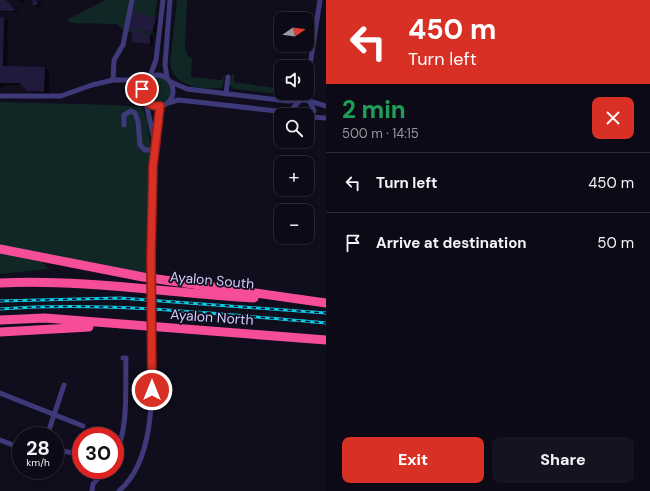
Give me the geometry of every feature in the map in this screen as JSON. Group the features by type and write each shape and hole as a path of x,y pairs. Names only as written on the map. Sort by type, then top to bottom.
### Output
{"highway":[{"path":"0,249 143,277 326,303"},
{"name":"Ayalon South","path":"0,282 27,281 114,285 244,298 326,303"},
{"name":"Ayalon North","path":"0,320 46,318 326,340"},
{"path":"0,332 56,328 145,325"}],"street":[{"path":"113,80 114,60 123,45 132,0"},
{"path":"154,142 146,102 142,95 142,89 156,60 163,0"},
{"path":"168,103 172,95 165,65 170,0"},
{"path":"311,60 320,0"},
{"path":"0,96 61,96 92,85 113,80 132,80 157,75 187,89 274,99"},
{"path":"226,94 228,77"},
{"path":"132,80 139,84 142,89"},
{"path":"146,102 153,106 160,106 178,100 274,111"},
{"path":"279,100 305,100 326,106"},
{"path":"293,108 305,100"},
{"path":"305,100 312,108"},
{"path":"119,491 136,468 146,441 152,399 151,261 154,142 160,106"},
{"path":"124,125 124,115 131,111 135,113 138,121 140,145 145,150 154,150"},
{"path":"314,118 326,118"},
{"path":"123,358 126,358 124,427"},
{"path":"50,427 64,385"},
{"path":"0,393 82,426"},
{"path":"0,440 12,445"},
{"path":"92,491 93,484 98,479"}],"green space":[{"path":"105,0 157,0 153,34 126,32 117,24 71,23 67,20"},
{"path":"177,0 187,0 185,46 187,55 192,59 191,77 222,80 225,74 222,88 206,88 190,85 182,82 172,71 170,63"},
{"path":"232,74 234,74 234,82 274,88 274,93 234,89 229,85"},
{"path":"157,77 167,81 171,91 167,101 157,105 147,101 143,91 147,81"},
{"path":"0,102 142,107 147,119 150,143 146,273 0,246"},
{"path":"0,252 42,262 49,269 0,274"}],"building":[{"path":"0,0 6,0 15,9 13,11 0,11"},
{"path":"31,0 37,0 38,4 33,6 32,3 34,2"},
{"path":"133,11 156,18 152,32 129,27"},
{"path":"0,17 4,17 3,66 45,67 44,92 28,91 19,83 0,83"},
{"path":"132,29 150,35 150,44 132,42"}],"railway":[{"path":"0,301 120,298 326,313"},
{"path":"0,309 41,307 123,308 326,323"}],"route":[{"path":"142,89 142,95 146,102 153,106 160,106 154,142 153,166 151,255 152,390"}]}
